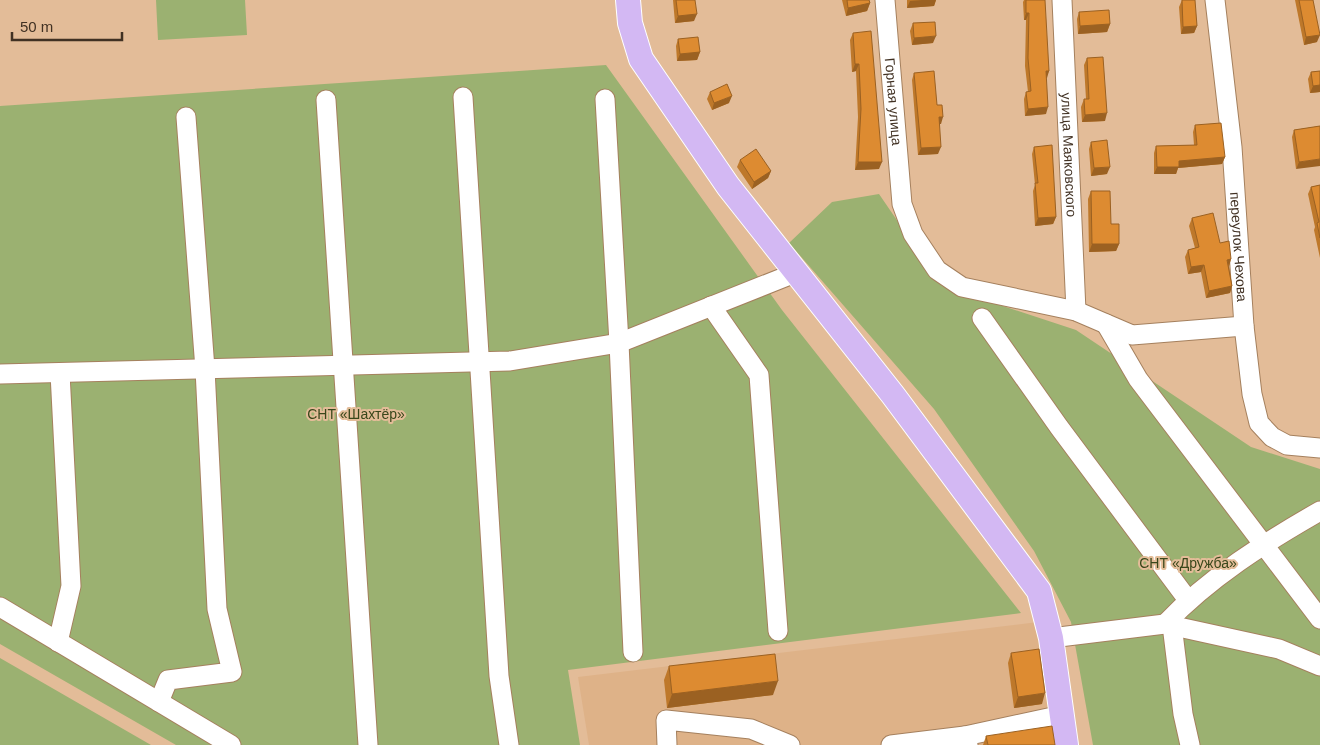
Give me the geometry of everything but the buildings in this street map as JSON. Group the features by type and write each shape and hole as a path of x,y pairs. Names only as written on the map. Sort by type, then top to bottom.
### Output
{"main road":[{"path":"628,0 630,24 641,59 728,186 893,395 1039,591 1051,638 1066,745"}],"street":[{"name":"Горная улица","path":"885,0 902,204 913,234 937,270 962,287 1076,311 1132,335 1244,326"},
{"name":"улица Маяковского","path":"1062,0 1076,311"},
{"name":"переулок Чехова","path":"1215,0 1232,147 1244,326 1252,394 1259,423 1272,437 1287,445 1320,448"},
{"path":"463,97 499,676 509,745"},
{"path":"605,99 619,343 633,652"},
{"path":"326,100 368,745"},
{"path":"160,702 168,680 232,672 217,609 205,369 186,116"},
{"path":"0,374 510,361 619,343 795,273"},
{"path":"711,306 759,375 778,630"},
{"path":"982,318 1059,427 1188,600"},
{"path":"1106,324 1138,379 1320,619"},
{"path":"58,642 71,586 60,373"},
{"path":"1190,745 1183,714 1169,624 1188,600 1263,544 1320,512"},
{"path":"0,607 231,745"},
{"path":"1051,638 1169,624 1278,648 1320,666"},
{"path":"891,745 966,740 1062,715"},
{"path":"667,745 666,720 751,728 790,745"}],"shaded area":[{"path":"1038,622 1056,745 589,745 578,677"}],"green space":[{"path":"156,0 245,0 247,35 158,40"},
{"name":"СНТ «Шахтёр»","path":"606,65 782,310 1021,613 568,670 580,745 176,745 0,644 0,106"},
{"name":"СНТ «Дружба»","path":"879,194 942,286 1076,330 1251,447 1320,469 1320,745 1093,745 1071,622 1034,551 934,409 789,243 832,202"},
{"path":"0,658 151,745 0,745"}]}
